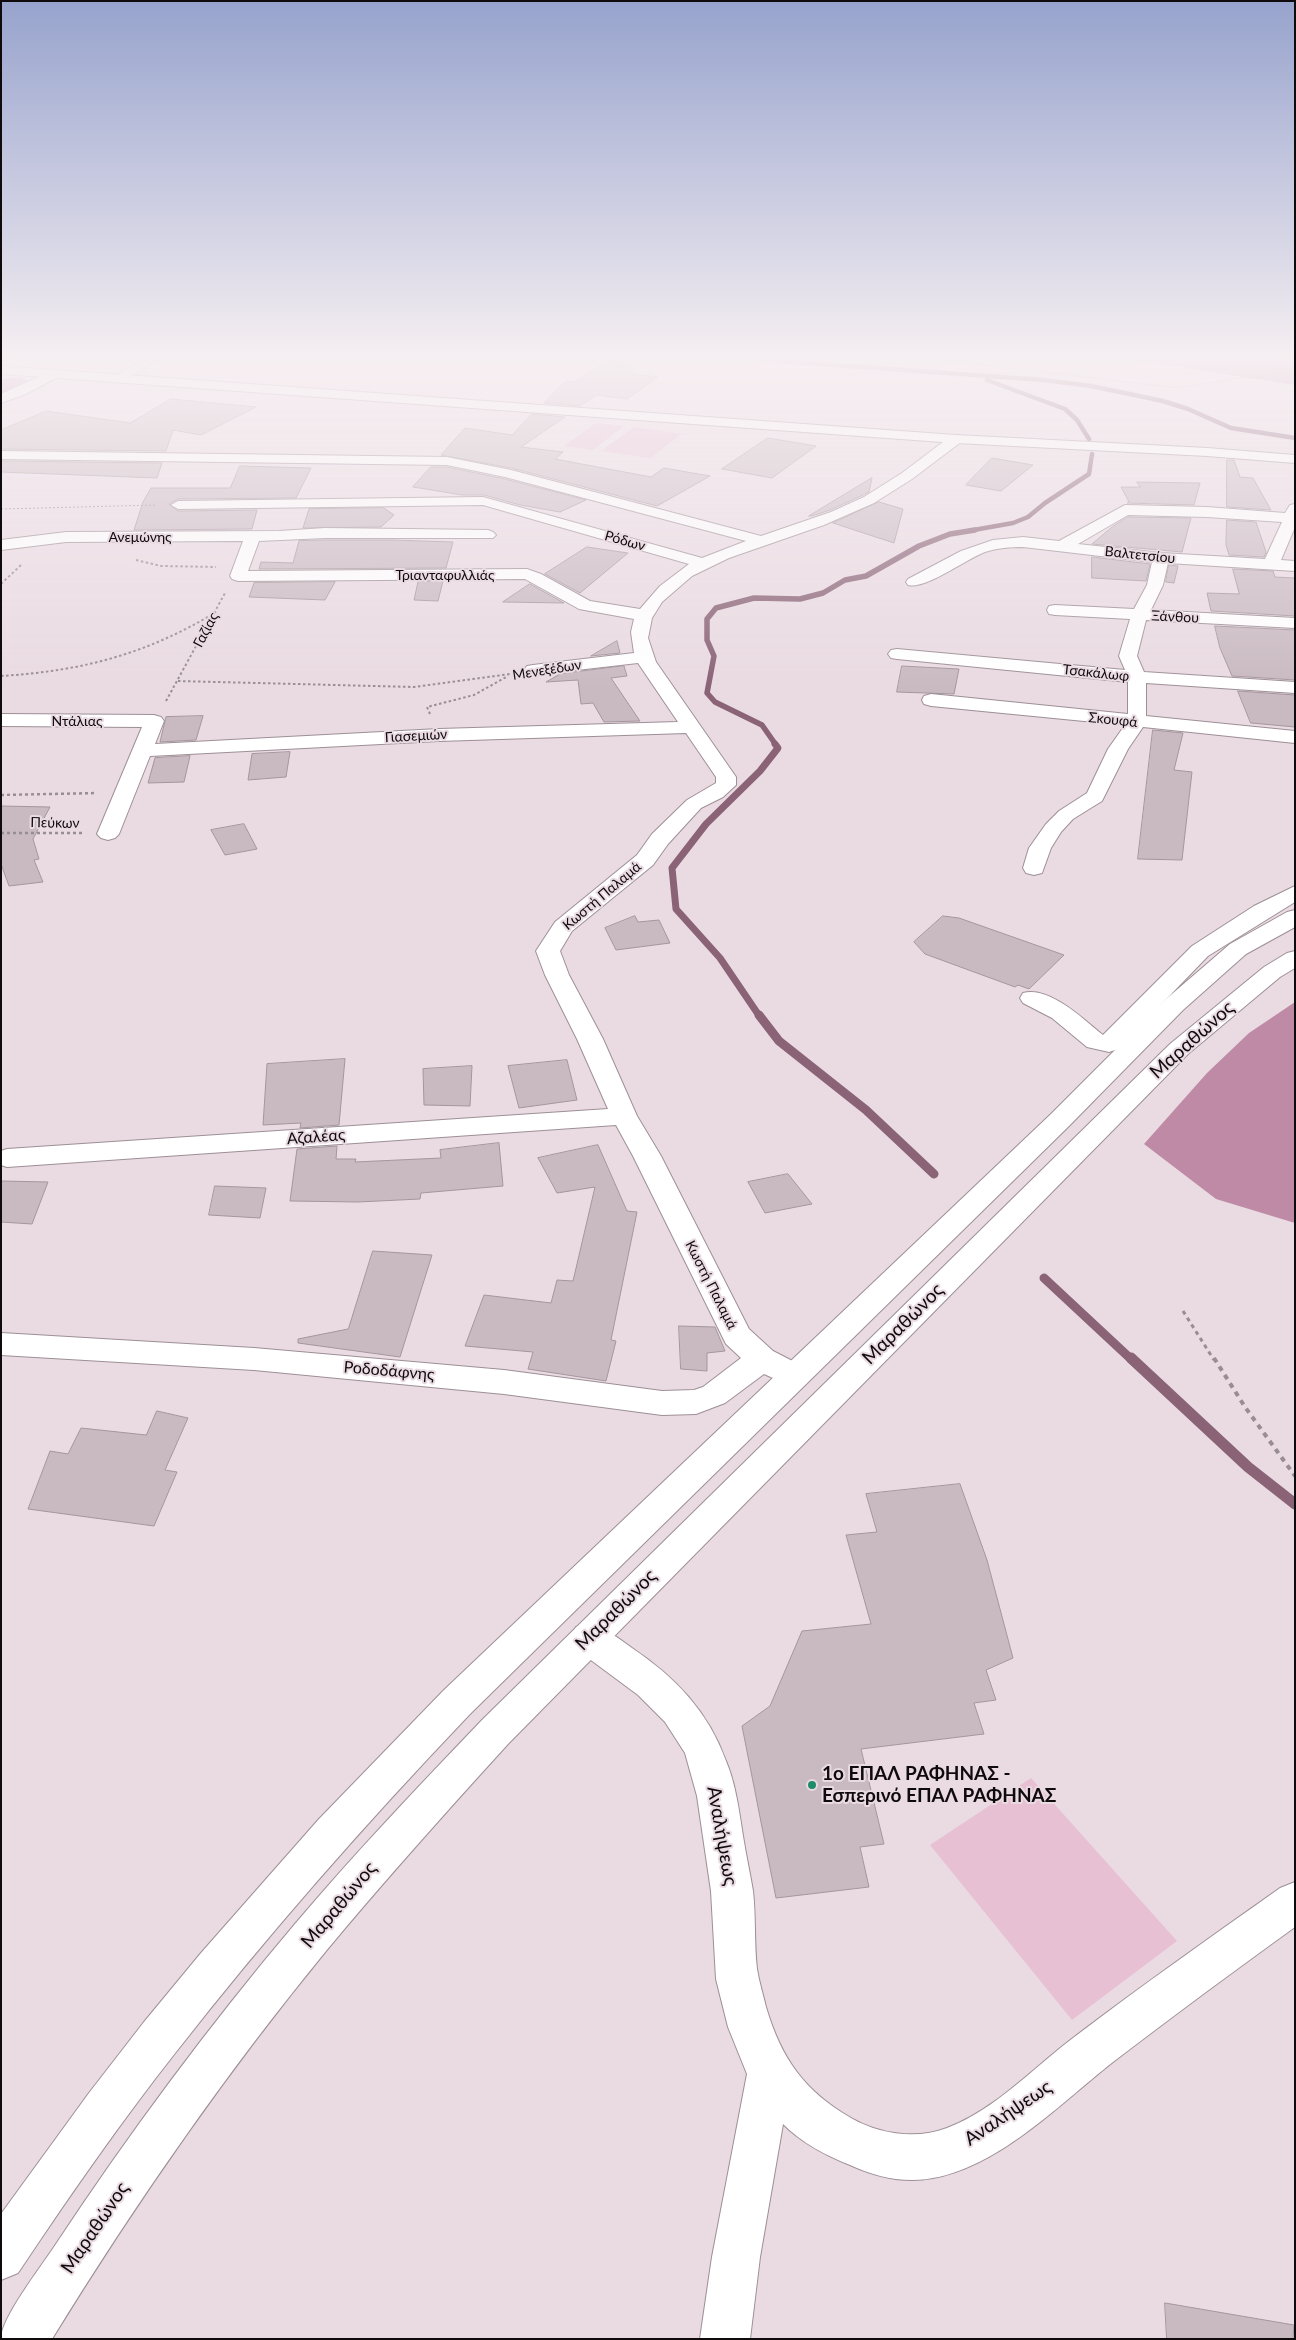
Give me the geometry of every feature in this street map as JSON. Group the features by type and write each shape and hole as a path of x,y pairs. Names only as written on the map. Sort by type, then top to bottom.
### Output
{"street":[{"path":"487,469 764,541"},
{"name":"Κωστή Παλαμά","path":"795,1376 762,1359 737,1336 647,1156 624,1116 590,1039 557,975 548,952 563,927 645,860 660,839 694,804 716,793 726,785 726,777 649,667 644,657 639,640 643,615 660,594 703,563 810,526 884,493 919,469"},
{"path":"399,489 483,501"},
{"name":"Ρόδων","path":"345,504 370,501 442,503 483,501 703,563"},
{"path":"178,505 345,504"},
{"path":"279,536 345,504"},
{"name":"Βαλτετσίου","path":"1061,547 1127,510 1293,515"},
{"path":"1271,565 1293,515"},
{"name":"Ανεμώνης","path":"1,545 66,537 279,536 325,533 488,535"},
{"path":"239,572 253,536"},
{"path":"914,582 976,549 991,544 1023,542 1061,547"},
{"name":"Βαλτετσίου","path":"1061,547 1161,558 1295,566"},
{"path":"1034,868 1040,848 1053,828 1066,815 1095,797 1118,749 1137,722 1137,677 1128,656 1139,616 1155,585 1161,558"},
{"name":"Τριανταφυλλιάς","path":"239,572 527,574 585,604 643,615"},
{"name":"Ξάνθου","path":"1055,610 1295,624"},
{"name":"Τσακάλωφ","path":"897,654 1137,677 1295,688"},
{"name":"Μενεξέδων","path":"533,670 644,657"},
{"name":"Σκουφά","path":"931,700 1295,738"},
{"name":"Ντάλιας","path":"1,720 154,721"},
{"path":"108,834 122,793 143,750 154,721"},
{"name":"Γιασεμιών","path":"143,750 439,735 690,727"},
{"path":"1032,998 1061,1014 1096,1042 1109,1044 1200,951 1262,911 1295,893"},
{"name":"Μαραθώνος","path":"1,2256 130,2074 206,1976 289,1881 457,1702 1060,1120 1179,1000 1238,949 1295,917"},
{"name":"Μαραθώνος","path":"23,2339 75,2256 185,2097 254,2007 332,1912 416,1816 495,1732 1179,1049 1272,972 1295,958"},
{"name":"Αζαλέας","path":"7,1158 624,1116"},
{"name":"Ροδοδάφνης","path":"1,1344 254,1359 494,1381 662,1403 696,1402 714,1395 762,1359"},
{"name":"Αναλήψεως","path":"589,1638 650,1681 669,1699 686,1720 709,1764 717,1796 732,1892 736,1972 755,2043 769,2074 791,2103 824,2130 858,2147 887,2156 923,2157 954,2149 990,2130 1087,2055 1295,1902"},
{"path":"725,2339 736,2257 769,2074"}],"path":[{"path":"1,509 178,505"},
{"path":"135,560 161,566 239,572"},
{"path":"1,584 25,561"},
{"name":"Γαζίας","path":"154,721 239,572"},
{"path":"1,676 73,669 127,656 163,643 190,629 216,612"},
{"name":"Μενεξέδων","path":"178,681 414,687 513,674 474,695 427,707 439,735"},
{"path":"1,795 122,793"},
{"name":"Πεύκων","path":"1,832 108,834"},
{"path":"1183,1311 1245,1407 1295,1476"}],"shaded area":[{"path":"1295,1002 1295,1223 1216,1199 1144,1144 1207,1073 1249,1033"},
{"path":"1031,1778 1177,1941 1072,2020 930,1845"}],"building":[{"path":"1,469 160,469 157,478 1,472"},
{"path":"239,469 310,469 296,498 178,499 169,504 178,511 257,510 252,529 134,530 143,502 151,488 230,488"},
{"path":"429,469 458,469 505,479 586,500 560,512 520,505 484,495 462,495 413,487"},
{"path":"516,469 609,469 651,477 662,469 671,469 710,476 657,506"},
{"path":"723,469 784,469 772,478"},
{"path":"981,469 1028,469 1001,491 966,485"},
{"path":"1227,469 1237,469 1240,477 1253,478 1271,510 1227,507"},
{"path":"872,478 869,492 830,510 809,516"},
{"path":"1137,482 1200,483 1194,505 1127,503 1129,502 1121,487 1140,487"},
{"path":"879,502 903,509 894,543 833,523"},
{"path":"384,508 394,515 381,527 303,528 309,509"},
{"path":"1128,517 1191,518 1182,552 1092,544 1112,527"},
{"path":"1227,520 1256,522 1266,552 1264,557 1229,555 1226,545"},
{"path":"299,541 453,542 446,568 259,569 261,562 293,563"},
{"path":"587,547 628,553 580,593 545,574"},
{"path":"1092,557 1150,564 1146,581 1092,578"},
{"path":"1169,565 1178,566 1174,583 1166,582"},
{"path":"1233,569 1273,571 1275,577 1295,578 1295,616 1211,611 1207,593 1239,594"},
{"path":"443,581 438,601 414,600 418,582"},
{"path":"335,582 325,600 249,597 254,583"},
{"path":"530,584 564,603 503,602"},
{"path":"1215,626 1295,630 1295,680 1232,676 1220,648"},
{"path":"617,641 620,653 591,656"},
{"path":"624,666 627,676 611,678 640,721 604,722 593,703 581,704 578,680 546,682 560,674"},
{"path":"902,666 959,669 954,694 897,692"},
{"path":"1238,691 1295,695 1295,727 1251,723"},
{"path":"203,716 196,740 160,742 166,717"},
{"path":"1153,730 1183,733 1174,770 1192,772 1182,860 1138,859"},
{"path":"290,752 286,777 248,780 252,754"},
{"path":"190,756 184,782 148,783 155,758"},
{"path":"1,806 50,807 33,839 39,859 34,860 43,882 9,886 1,864"},
{"path":"244,824 257,849 225,855 211,830"},
{"path":"635,916 638,922 659,920 670,943 616,950 605,928"},
{"path":"943,916 959,918 1064,955 1029,989 1018,985 1015,987 925,954 914,942"},
{"path":"345,1059 339,1125 300,1128 301,1123 263,1125 267,1064"},
{"path":"567,1060 577,1100 519,1108 508,1066"},
{"path":"472,1066 470,1106 424,1105 423,1069"},
{"path":"499,1143 503,1186 421,1193 420,1199 358,1202 290,1201 297,1149 337,1146 336,1159 356,1159 355,1162 441,1158 440,1150"},
{"path":"598,1145 627,1211 637,1212 611,1340 616,1341 606,1381 528,1369 533,1352 465,1346 484,1295 551,1303 557,1280 573,1281 595,1187 557,1193 538,1158"},
{"path":"788,1174 812,1204 765,1213 748,1182"},
{"path":"1,1181 48,1182 32,1224 1,1222"},
{"path":"215,1186 266,1188 260,1218 209,1215"},
{"path":"373,1251 432,1255 400,1357 298,1343 298,1339 348,1329"},
{"path":"679,1326 715,1327 725,1351 707,1353 707,1371 681,1369"},
{"path":"157,1411 188,1418 165,1470 177,1472 154,1526 28,1509 50,1451 68,1454 81,1428 146,1435"},
{"path":"960,1484 987,1560 1013,1658 986,1670 996,1700 974,1703 984,1734 861,1749 884,1844 860,1847 869,1887 776,1898 742,1726 770,1706 802,1631 871,1624 846,1535 877,1532 866,1494"},
{"path":"1165,2303 1294,2325 1293,2339 1167,2339"}],"waterway":[{"path":"968,531 1013,523 1028,517 1045,503 1089,474 1090,469"},
{"path":"776,745 762,725 715,702 707,693 714,656 707,640 707,619 716,608 754,598 800,599 823,593 845,580 866,576 919,546 950,534 975,530"},
{"path":"760,1017 720,958 676,909 672,868 706,824 760,771 778,748 775,744"},
{"path":"759,1015 779,1041 866,1110 934,1174"},
{"path":"1044,1278 1132,1360"},
{"path":"1131,1358 1248,1467 1295,1504"}],"place":[{"name":"1ο ΕΠΑΛ ΡΑΦΗΝΑΣ - Εσπερινό ΕΠΑΛ ΡΑΦΗΝΑΣ","path":"812,1785"}]}
